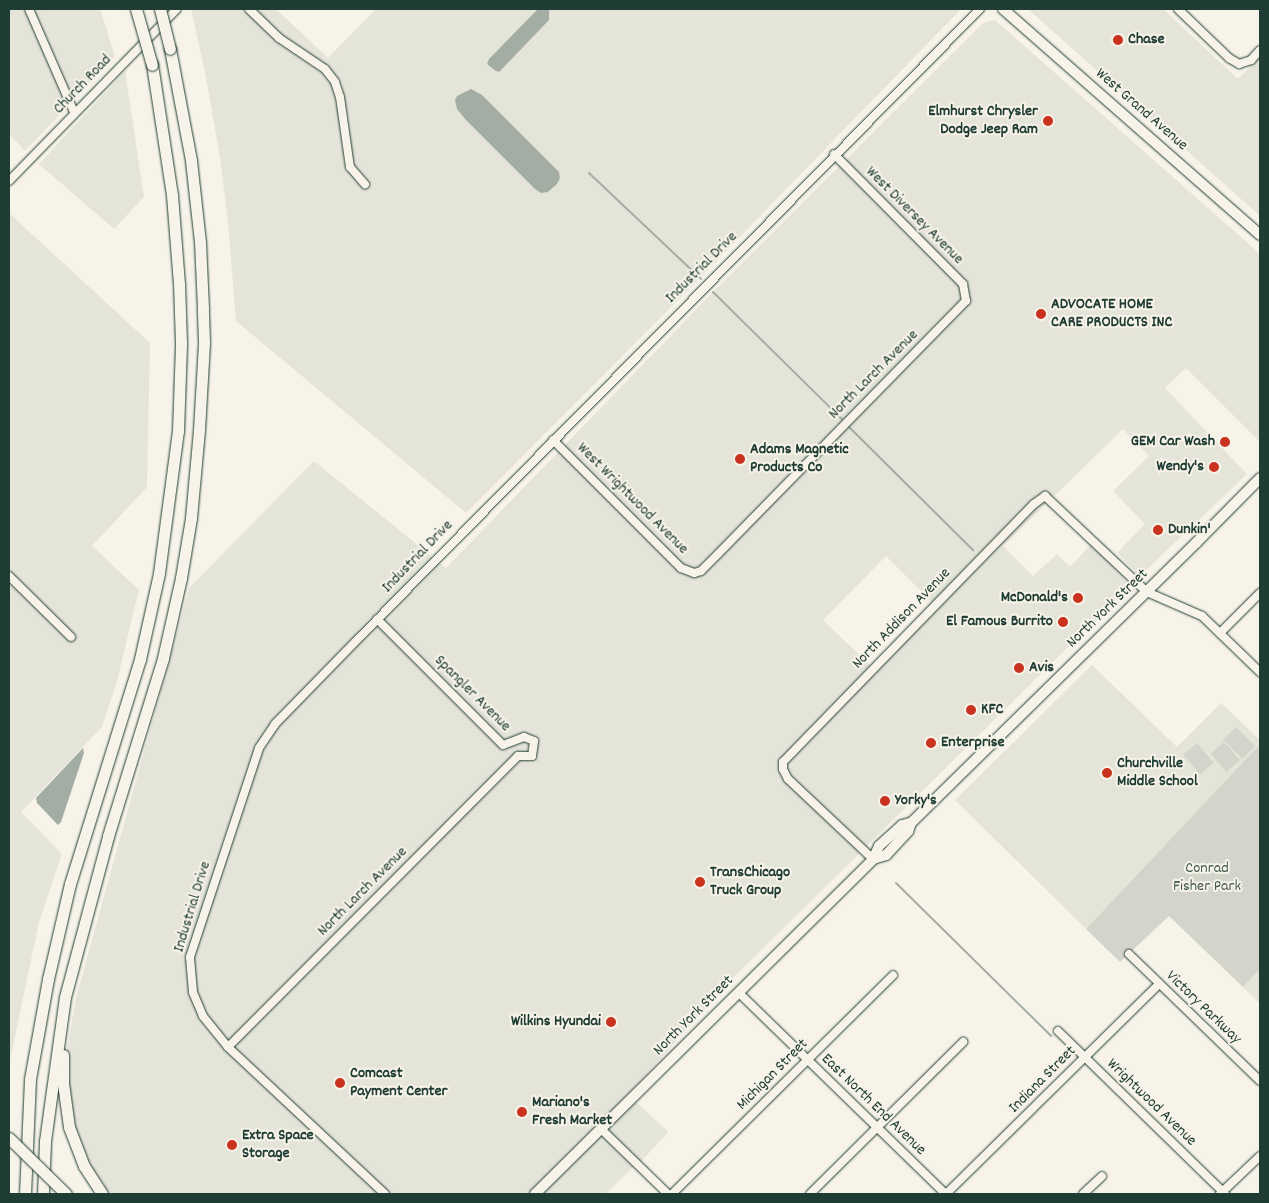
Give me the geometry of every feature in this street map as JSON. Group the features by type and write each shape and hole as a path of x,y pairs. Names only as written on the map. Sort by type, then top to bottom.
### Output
{"highway":[{"path":"25,1194 30,1078 48,980 70,884 140,659 159,573 178,432 182,343 172,195 152,65 136,9"},
{"path":"42,1194 45,1141 65,997 108,836 163,658 181,578 191,518 203,361 203,299 200,242 191,160 170,49 160,9"},
{"path":"65,997 63,1082 69,1127 84,1166 102,1194"},
{"path":"9,1138 66,1194"}],"main road":[{"name":"West Grand Avenue","path":"1003,9 1260,235"},
{"name":"North York Street","path":"535,1194 873,859 879,846 902,825 910,823 1147,592 1260,478"}],"street":[{"path":"29,9 74,112"},
{"name":"Church Road","path":"9,181 74,112 177,9"},
{"path":"249,9 279,38 325,69 335,82 340,97 350,167 365,184"},
{"name":"Industrial Drive","path":"384,1194 228,1047 203,1016 193,992 190,957 258,752 266,735 377,619 834,154 980,9"},
{"path":"1178,9 1229,58 1239,64 1251,60 1260,50"},
{"name":"West Diversey Avenue","path":"834,154 963,284 966,301"},
{"name":"North Larch Avenue","path":"694,573 701,570 717,555 966,301"},
{"name":"West Wrightwood Avenue","path":"553,440 681,568 694,573"},
{"name":"North Addison Avenue","path":"873,859 788,779 782,765 788,755 1034,504 1045,496 1147,592"},
{"path":"9,576 71,637"},
{"path":"1147,592 1202,616 1260,672"},
{"path":"1220,634 1260,593"},
{"name":"Spangler Avenue","path":"377,619 503,744 524,737 534,740 532,756 518,756"},
{"name":"North Larch Avenue","path":"228,1047 518,756"},
{"name":"Victory Parkway","path":"1128,954 1260,1081"},
{"name":"Michigan Street","path":"672,1194 893,975"},
{"name":"Indiana Street","path":"946,1194 1159,984"},
{"name":"East North End Avenue","path":"739,993 946,1194"},
{"name":"Wrightwood Avenue","path":"1058,1031 1223,1193"},
{"path":"810,1194 963,1042"},
{"path":"601,1129 668,1194"},
{"path":"1223,1193 1260,1156"},
{"path":"1084,1194 1102,1176"}],"shaded area":[{"path":"9,9 100,9 115,56 25,151 9,134"},
{"path":"191,9 276,9 328,58 376,9 961,9 696,282 466,513 236,321 228,222 220,158 206,77"},
{"path":"538,9 549,9 549,20 499,72 487,64 489,59"},
{"path":"1028,9 1163,9 1238,79 1260,57 1260,216"},
{"path":"995,20 1260,254 1260,442 1186,368 1165,388 1247,474 1140,576 1117,553 1145,524 1113,491 1149,456 1123,429 1003,546 1033,576 1057,554 1070,567 1094,541 1130,586 729,982 602,1124 533,1194 107,1194 87,1164 72,1126 66,1086 67,1049 76,998 189,588 314,461 446,568 709,296 983,23","holes":["886,556 933,603 872,667 823,620"]},
{"path":"125,71 144,197 114,229 39,164"},
{"path":"471,89 482,95 559,172 560,178 557,184 548,192 541,193 535,189 457,109 455,100 457,96"},
{"path":"9,213 150,343 147,487 92,546 139,590 117,681 102,727 21,812 62,854 39,922 9,1065"},
{"name":"Churchville Middle School","path":"1092,665 1177,747 1221,703 1260,740 1260,744 1086,929 955,800"},
{"path":"83,748 84,753 61,822 58,825 37,803 36,798"},
{"path":"1260,969 1260,1004 1243,987"},
{"path":"634,1100 668,1132 640,1163 605,1131"},
{"path":"601,1132 635,1165 606,1194 538,1194"}],"green space":[{"path":"1236,727 1255,746 1242,759 1223,740"},
{"path":"1224,742 1240,760 1227,772 1211,754"},
{"path":"1197,743 1214,763 1200,774 1183,755"},
{"name":"Conrad Fisher Park","path":"1260,744 1260,969 1243,987 1169,916 1120,962 1086,929"}],"waterway":[{"path":"589,173 701,279"},
{"path":"713,292 842,419"},
{"path":"849,427 973,550"},
{"path":"896,883 1051,1036"}],"place":[{"name":"Chase","path":"1118,40"},
{"name":"Elmhurst Chrysler Dodge Jeep Ram","path":"1048,121"},
{"name":"ADVOCATE HOME CARE PRODUCTS INC","path":"1041,314"},
{"name":"GEM Car Wash","path":"1225,442"},
{"name":"Adams Magnetic Products Co","path":"740,459"},
{"name":"Wendy's","path":"1214,467"},
{"name":"Dunkin'","path":"1158,530"},
{"name":"McDonald's","path":"1078,598"},
{"name":"El Famous Burrito","path":"1063,622"},
{"name":"Avis","path":"1019,668"},
{"name":"KFC","path":"971,710"},
{"name":"Enterprise","path":"931,743"},
{"name":"Churchville Middle School","path":"1107,773"},
{"name":"Yorky's","path":"885,801"},
{"name":"TransChicago Truck Group","path":"700,882"},
{"name":"Wilkins Hyundai","path":"611,1022"},
{"name":"Comcast Payment Center","path":"340,1083"},
{"name":"Mariano's Fresh Market","path":"522,1112"},
{"name":"Extra Space Storage","path":"232,1145"}]}
